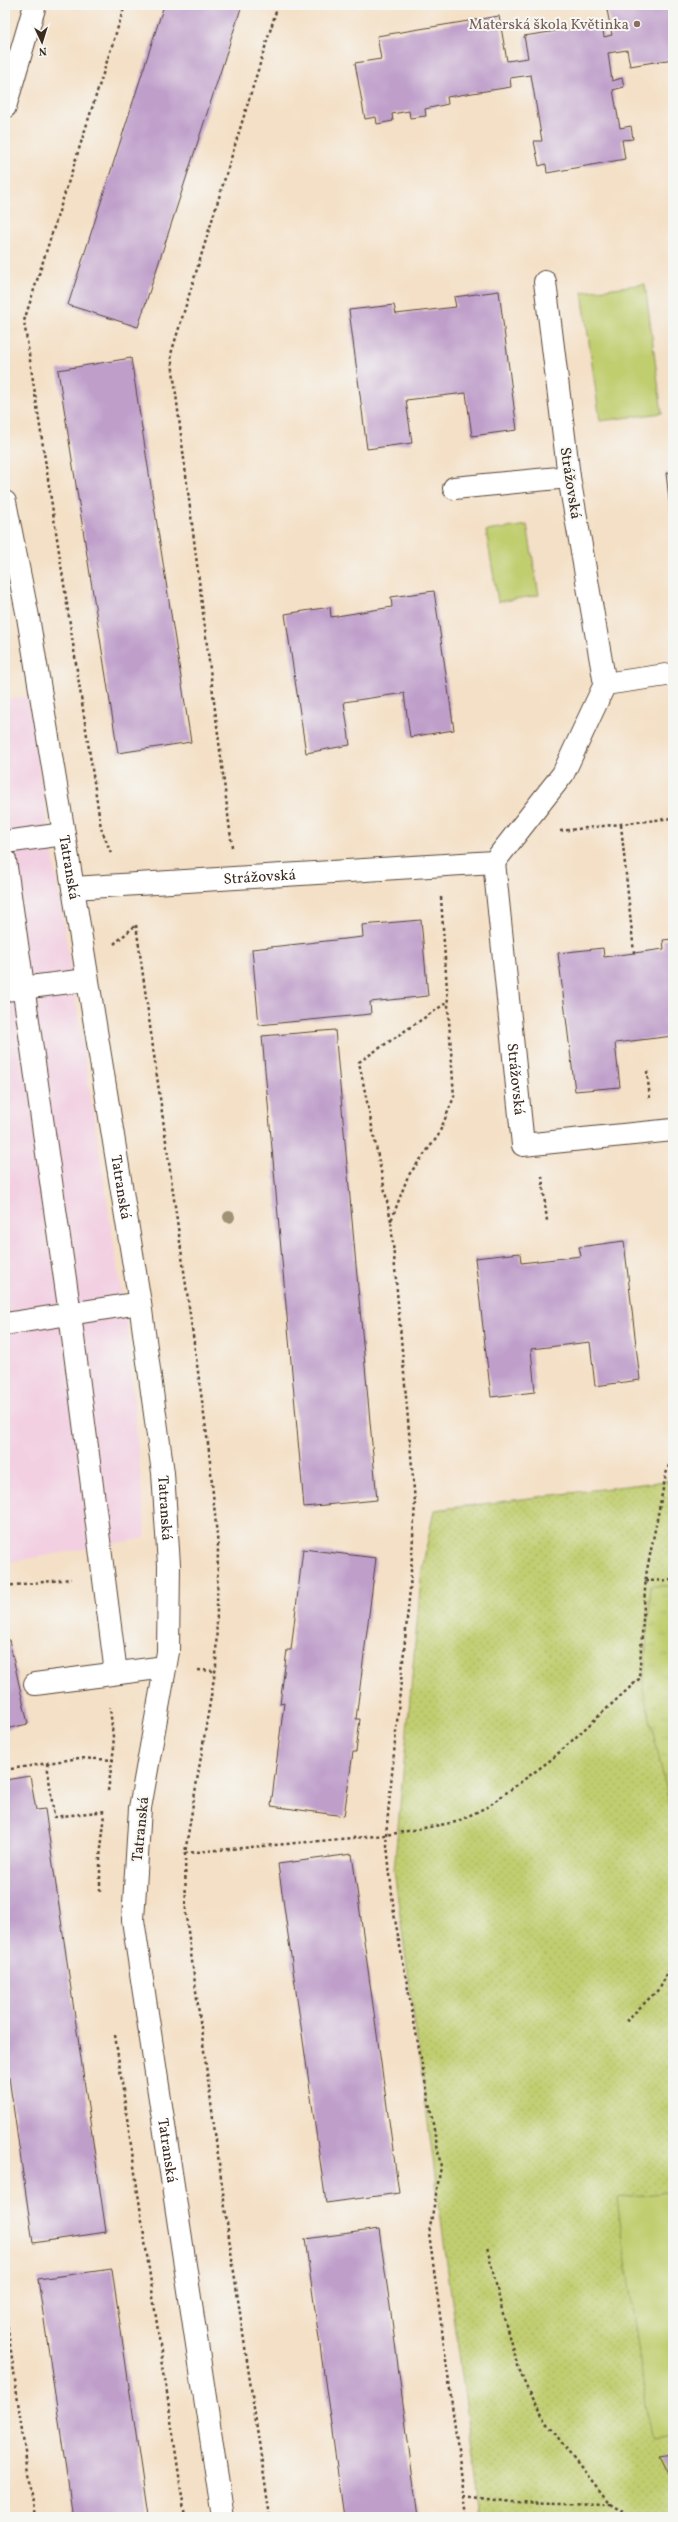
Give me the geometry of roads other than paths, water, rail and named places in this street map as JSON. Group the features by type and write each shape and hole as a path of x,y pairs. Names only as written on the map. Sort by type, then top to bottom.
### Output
{"street":[{"path":"5,107 35,5"},
{"name":"Strážovská","path":"545,282 569,477 605,684"},
{"path":"454,488 569,477"},
{"name":"Tatranská","path":"5,504 28,617 73,888 140,1303 163,1473 169,1558 168,1652 140,1808 133,1920 223,2517"},
{"path":"494,862 563,774 605,684 673,674"},
{"path":"5,842 64,834"},
{"path":"5,860 14,988 70,1314 116,1673"},
{"name":"Strážovská","path":"73,888 494,862 523,1145 673,1130"},
{"path":"14,988 87,980"},
{"path":"5,1324 140,1303"},
{"path":"35,1684 165,1667"}],"place":[{"name":"Materská škola Květinka","path":"637,24"}]}
